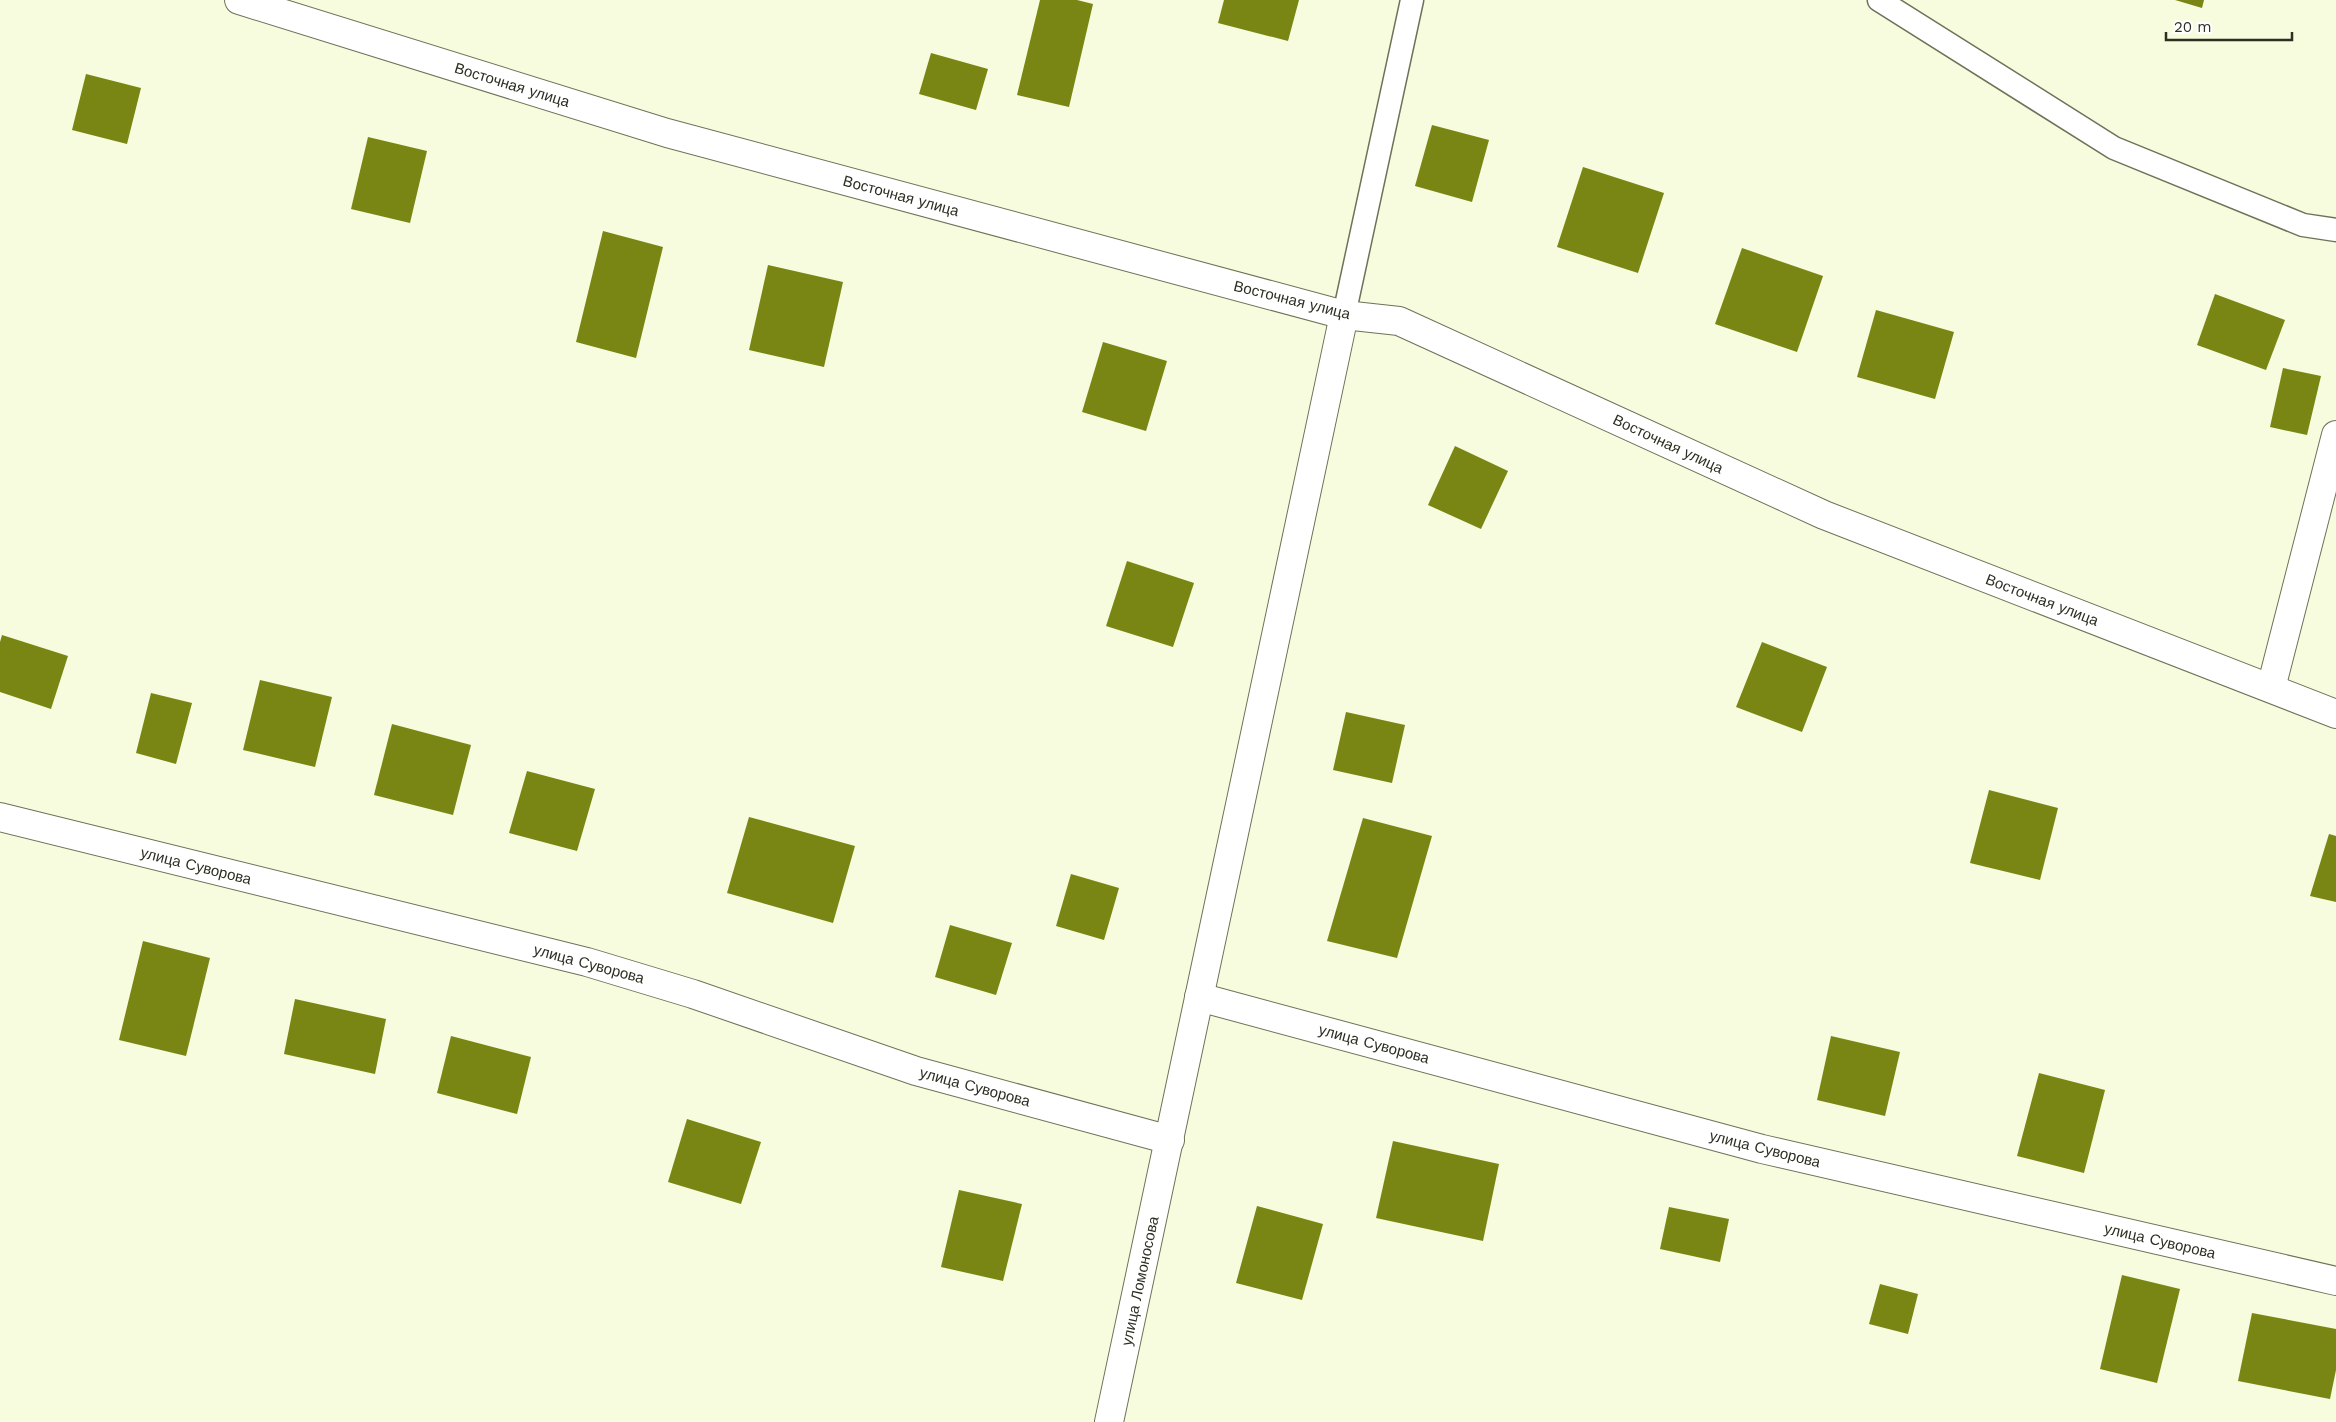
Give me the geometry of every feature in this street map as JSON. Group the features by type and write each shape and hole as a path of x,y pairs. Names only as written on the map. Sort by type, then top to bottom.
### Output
{"street":[{"name":"Восточная улица","path":"239,0 667,133 1344,315 1399,321 1824,516 2336,714"},
{"name":"улица Ломоносова","path":"1109,1422 1344,315"},
{"path":"2271,688 2336,435"},
{"name":"улица Суворова","path":"0,817 587,962 693,994 916,1071 1170,1140"},
{"name":"улица Суворова","path":"1199,997 1762,1149 2336,1281"}],"lane":[{"path":"1344,315 1412,0"},
{"path":"1879,0 2114,148 2303,224 2336,230"}],"building":[{"path":"1040,0 1077,0 1093,4 1069,107 1017,95"},
{"path":"1224,0 1299,0 1288,41 1218,23"},
{"path":"2175,0 2204,0 2202,8"},
{"path":"931,53 988,69 976,110 919,94"},
{"path":"86,74 141,88 127,144 72,130"},
{"path":"1432,125 1489,140 1472,202 1415,186"},
{"path":"368,137 427,151 410,223 351,209"},
{"path":"1583,167 1664,193 1638,273 1557,247"},
{"path":"603,231 663,247 636,358 576,342"},
{"path":"1742,248 1823,276 1797,352 1715,324"},
{"path":"768,265 843,282 824,367 749,350"},
{"path":"2215,294 2285,320 2266,370 2197,345"},
{"path":"1876,310 1954,332 1935,399 1857,377"},
{"path":"1103,342 1167,361 1146,431 1082,412"},
{"path":"2283,368 2321,376 2307,435 2270,427"},
{"path":"1455,446 1508,471 1481,529 1428,505"},
{"path":"1127,561 1194,583 1173,647 1106,626"},
{"path":"2,635 68,656 51,709 0,692 0,642"},
{"path":"1762,642 1827,667 1802,732 1736,707"},
{"path":"260,680 332,697 315,767 243,750"},
{"path":"151,693 192,703 176,764 136,753"},
{"path":"1346,712 1405,725 1392,783 1333,770"},
{"path":"392,724 471,745 453,815 374,795"},
{"path":"527,771 595,789 577,851 509,833"},
{"path":"1989,790 2058,808 2040,880 1970,863"},
{"path":"749,817 855,846 833,923 727,893"},
{"path":"1363,818 1432,836 1397,958 1327,941"},
{"path":"2329,834 2336,836 2336,902 2310,896"},
{"path":"1071,874 1119,888 1104,940 1056,926"},
{"path":"950,925 1012,943 996,995 935,977"},
{"path":"143,941 210,958 186,1056 119,1040"},
{"path":"295,999 386,1019 375,1074 284,1054"},
{"path":"451,1036 531,1057 517,1114 437,1093"},
{"path":"1831,1036 1900,1052 1885,1116 1817,1100"},
{"path":"2039,1073 2105,1090 2084,1173 2017,1156"},
{"path":"687,1119 761,1142 741,1204 668,1182"},
{"path":"1393,1141 1499,1164 1483,1241 1376,1218"},
{"path":"959,1190 1022,1204 1003,1281 941,1267"},
{"path":"1257,1206 1323,1224 1302,1300 1236,1283"},
{"path":"1669,1207 1729,1219 1720,1262 1660,1249"},
{"path":"2122,1275 2180,1289 2157,1383 2100,1369"},
{"path":"1880,1284 1918,1294 1908,1334 1869,1324"},
{"path":"2252,1313 2336,1329 2336,1370 2330,1399 2238,1381"}]}
